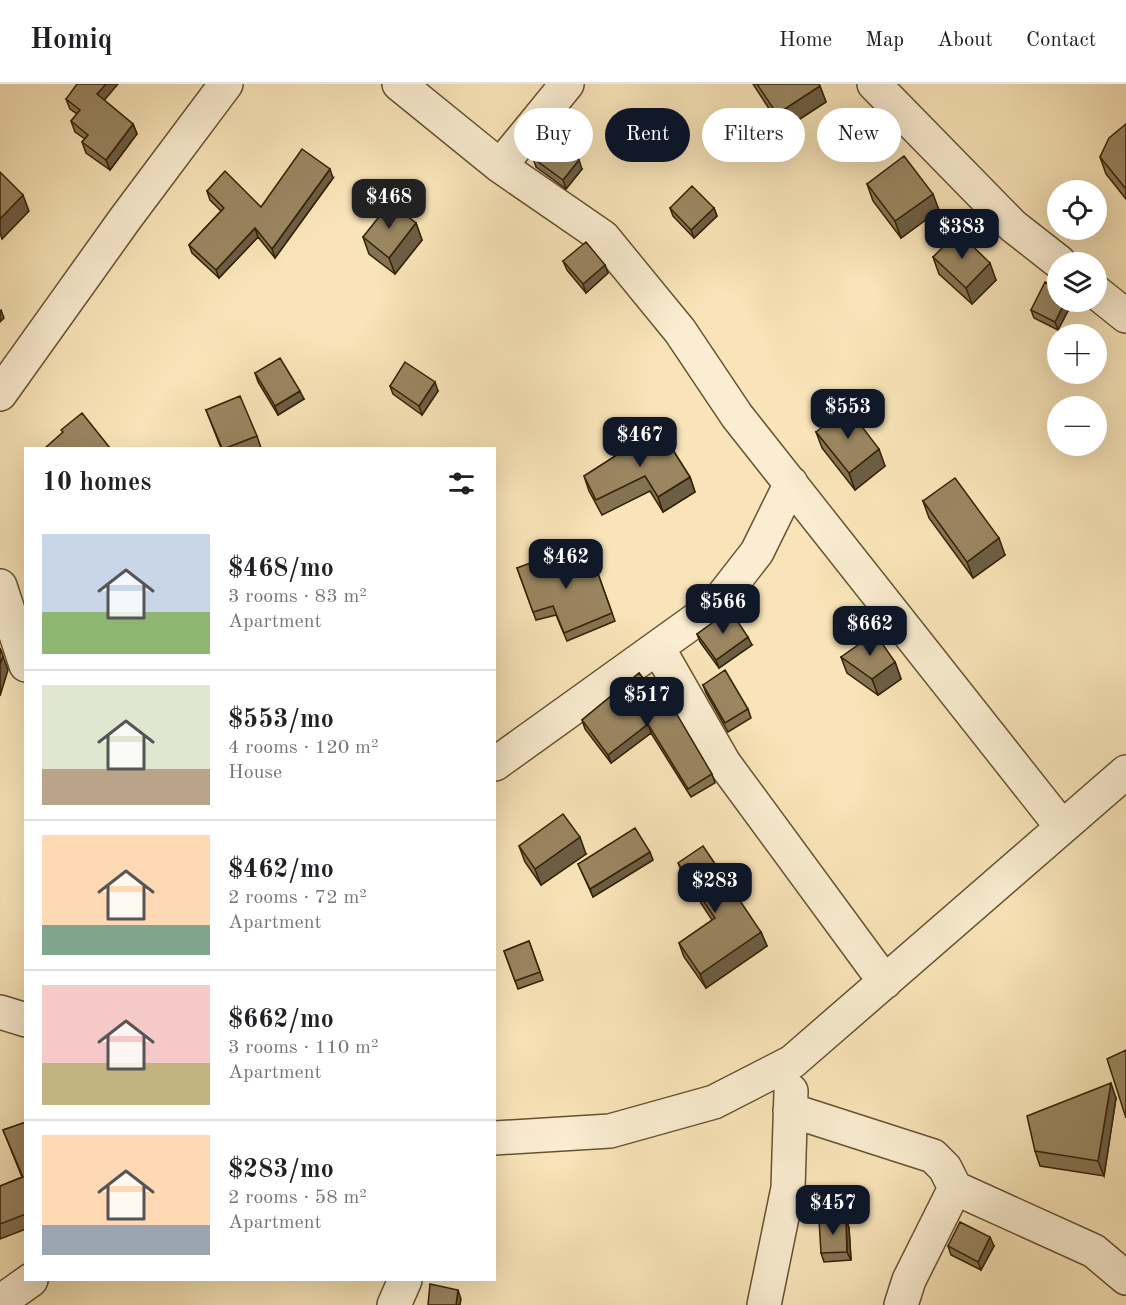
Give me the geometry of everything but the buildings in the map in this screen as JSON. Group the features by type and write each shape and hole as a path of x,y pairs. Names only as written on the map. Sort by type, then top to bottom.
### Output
{"street":[{"path":"0,394 125,219 226,84"},
{"path":"399,84 500,166 603,237 680,331 736,416 1062,827"},
{"path":"500,166 567,84"},
{"path":"874,84 1013,226 1047,253"},
{"path":"1107,301 1126,316"},
{"path":"496,763 716,606 757,552 791,483"},
{"path":"0,586 24,659"},
{"path":"658,648 724,763 885,982"},
{"path":"496,1138 610,1131 714,1102 792,1062 1126,772"},
{"path":"0,1012 24,1019"},
{"path":"764,1305 788,1188 792,1062"},
{"path":"790,1110 933,1156 945,1168 955,1188 1094,1251 1126,1278"},
{"path":"901,1305 909,1280 955,1188"},
{"path":"0,1302 30,1281"},
{"path":"394,1305 405,1281"}]}
